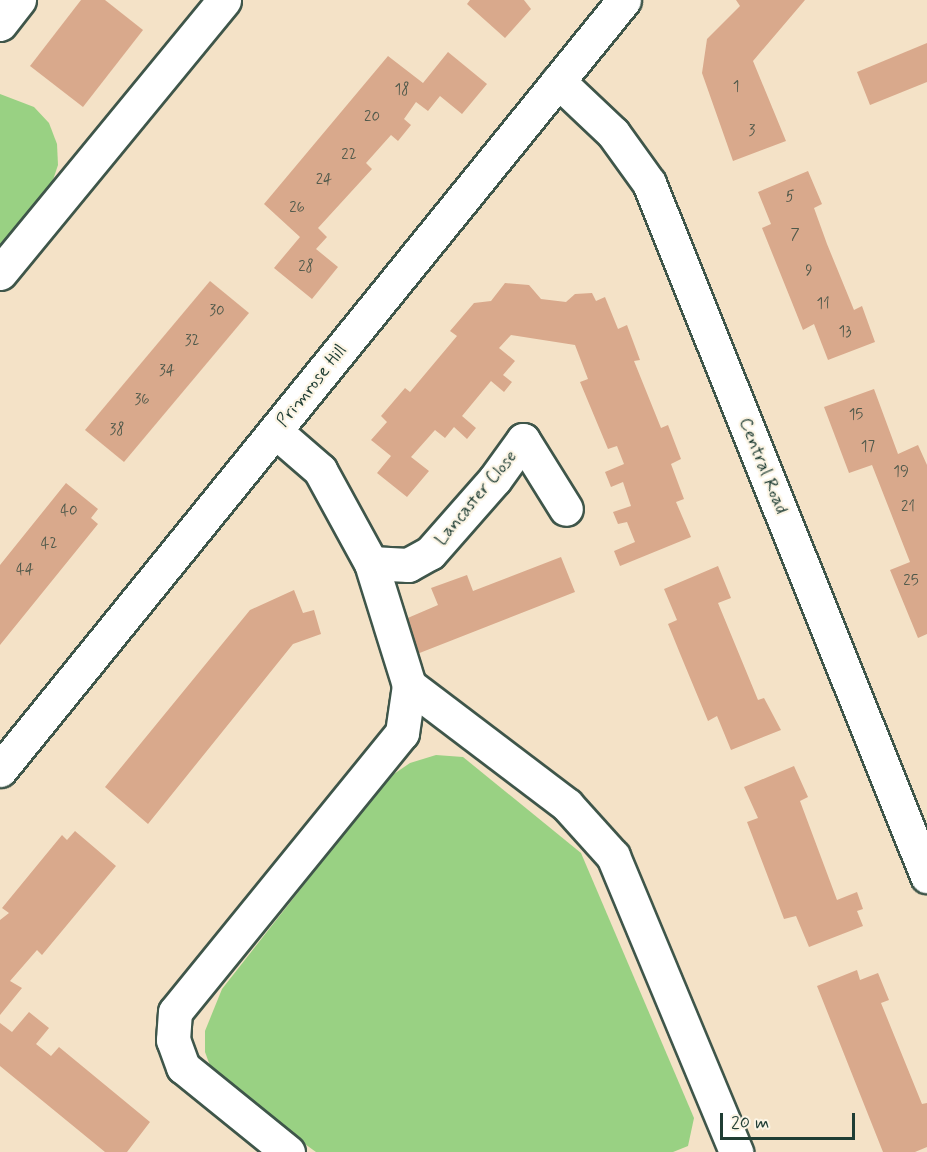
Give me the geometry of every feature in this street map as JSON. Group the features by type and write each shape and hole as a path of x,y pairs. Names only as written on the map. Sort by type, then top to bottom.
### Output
{"street":[{"path":"0,24 19,0"},
{"path":"0,273 224,0"},
{"name":"Primrose Hill","path":"0,770 624,0"},
{"name":"Central Road","path":"558,81 613,133 649,183 917,824 927,876"},
{"path":"275,431 320,470 371,563 409,685 402,733 175,1012 173,1040 183,1067 288,1152"},
{"name":"Lancaster Close","path":"371,563 408,565 430,553 495,479 523,440 566,509"},
{"path":"409,685 567,805 613,856 736,1152"}],"green space":[{"path":"0,94 34,107 49,123 57,144 58,165 51,186 0,250"},
{"path":"436,755 463,757 581,853 694,1118 688,1146 673,1152 316,1152 242,1099 212,1071 205,1052 205,1031 222,989 388,778 410,763"}],"building":[{"path":"81,0 105,0 143,30 83,107 30,66"},
{"path":"470,0 524,0 531,9 505,38 467,4"},
{"path":"736,0 805,0 753,61 786,141 733,161 702,73 707,39 740,6"},
{"path":"927,43 927,82 870,105 857,72"},
{"path":"448,52 487,84 462,114 440,96 428,111 416,102 404,119 411,125 398,141 391,135 366,163 372,169 318,228 327,237 316,249 338,267 312,299 274,268 300,237 264,204 388,56 423,83"},
{"path":"808,171 822,204 814,208 827,244 854,310 862,306 875,342 828,360 814,324 803,330 762,228 771,224 758,192"},
{"path":"210,281 249,313 124,462 85,430"},
{"path":"505,283 529,285 541,299 566,302 575,294 592,293 596,301 605,297 618,329 627,325 640,360 634,361 661,428 668,425 681,459 671,464 684,499 676,502 691,537 620,566 614,551 635,542 627,522 618,524 613,512 631,506 623,482 611,487 605,472 624,464 617,446 608,449 580,382 588,379 575,345 511,335 499,348 515,361 503,375 512,382 504,392 491,381 462,416 476,428 467,439 454,427 445,438 435,430 411,457 429,471 407,497 377,473 391,456 371,440 387,422 381,416 405,388 410,392 457,336 450,331 474,303 491,301"},
{"path":"874,389 898,454 918,445 927,465 927,634 918,638 890,570 910,562 872,465 849,473 824,407"},
{"path":"66,483 98,509 91,518 98,524 0,645 0,565"},
{"path":"561,557 575,592 417,654 403,620 438,605 431,588 467,575 473,591"},
{"path":"718,566 731,598 718,603 758,700 764,698 781,730 731,750 717,716 708,721 668,624 677,620 664,589"},
{"path":"294,590 303,613 314,610 321,634 293,644 148,824 105,787 250,610"},
{"path":"794,766 808,797 800,801 837,900 857,892 863,909 857,911 863,926 809,947 796,916 784,919 747,822 758,818 744,787"},
{"path":"75,831 116,866 42,955 37,950 10,981 22,988 0,1015 0,920 9,913 2,908 62,835 67,840"},
{"path":"857,970 860,980 878,973 889,1000 881,1003 922,1104 927,1103 927,1147 915,1152 883,1152 817,986"},
{"path":"29,1012 49,1028 36,1044 51,1056 59,1047 150,1122 127,1152 105,1152 0,1066 0,1023 12,1032"}]}
